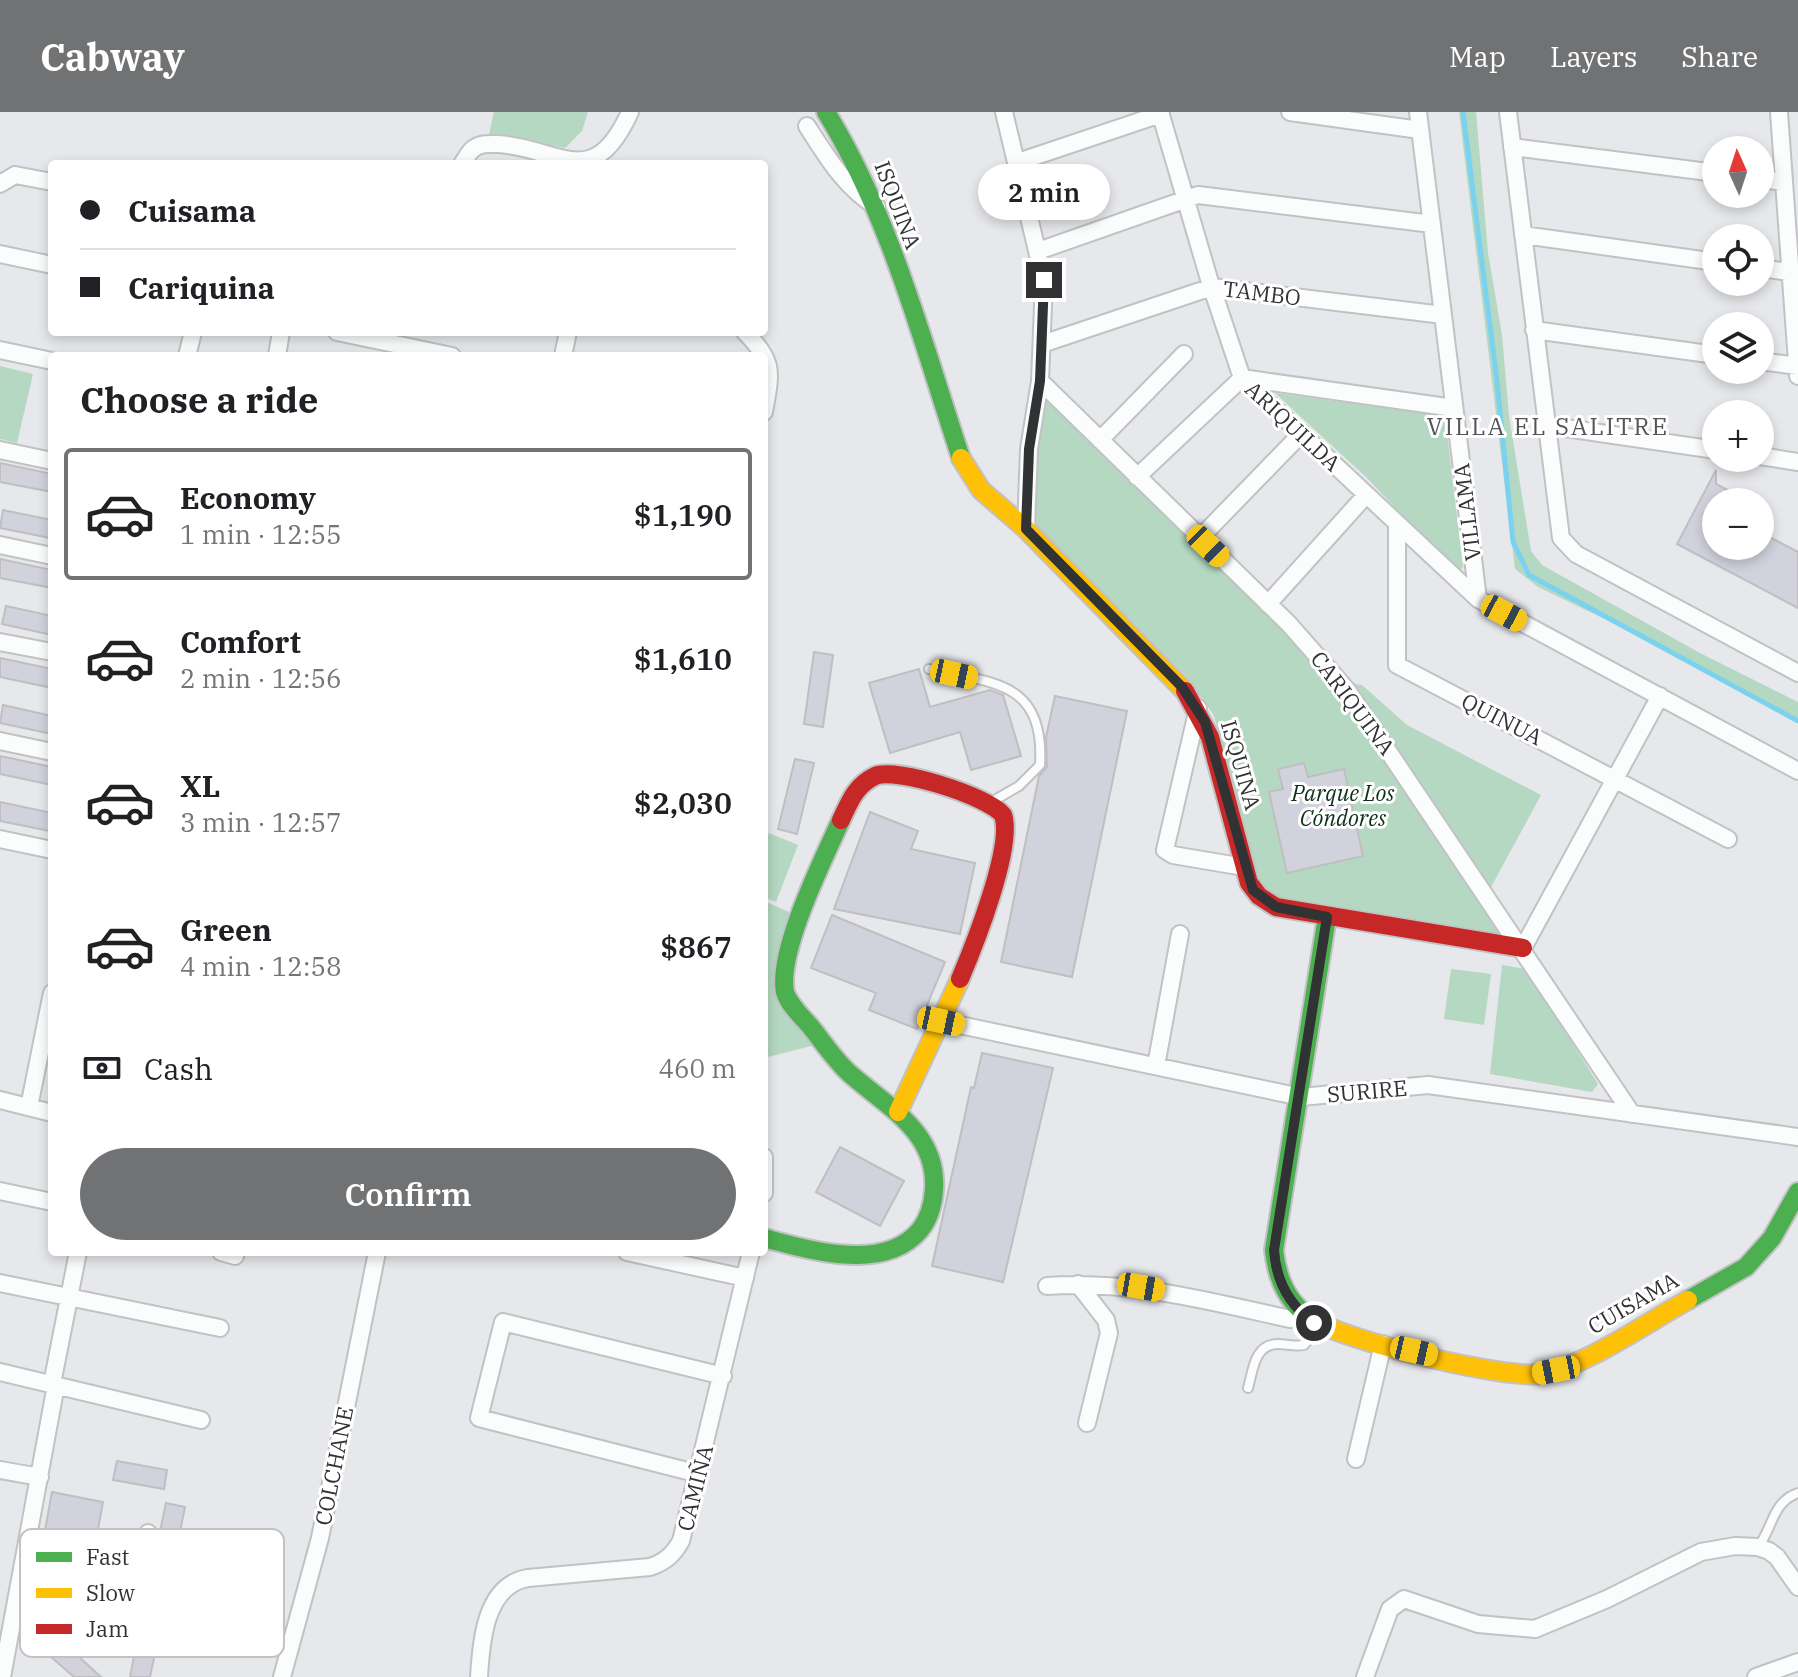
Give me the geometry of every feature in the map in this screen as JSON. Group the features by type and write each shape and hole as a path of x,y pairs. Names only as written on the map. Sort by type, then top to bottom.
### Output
{"street":[{"path":"573,160 607,150 620,134 630,112"},
{"name":"ISQUINA","path":"826,112 852,154 877,207 963,465 981,490 1026,529 1182,687 1198,708 1210,737 1244,867 1253,890 1267,902 1327,917 1523,948"},
{"path":"1004,112 1044,280 1040,381 1029,449 1026,529"},
{"path":"1290,112 1420,130"},
{"name":"VILLAMA","path":"1418,112 1478,599"},
{"path":"1508,112 1559,529 1571,550 1798,673"},
{"path":"1779,112 1798,376"},
{"path":"1018,162 1161,113"},
{"name":"ARIQUILDA","path":"1161,113 1242,378 1397,527 1478,599"},
{"path":"807,126 839,175 860,197 877,207"},
{"path":"465,160 473,149 486,143 513,145 562,160"},
{"path":"1512,147 1702,171"},
{"path":"0,184 15,175 48,181"},
{"path":"1774,181 1784,182"},
{"path":"1038,251 1187,198 1220,197 1432,224"},
{"path":"1523,235 1702,260"},
{"path":"0,254 48,264"},
{"path":"1774,270 1789,272"},
{"name":"TAMBO","path":"1042,344 1212,287 1443,315"},
{"path":"1534,330 1702,353"},
{"path":"354,336 431,352"},
{"path":"749,336 762,352"},
{"path":"0,350 48,360"},
{"path":"1100,440 1184,354"},
{"path":"768,363 771,369 768,387"},
{"path":"1774,363 1797,366"},
{"path":"1137,477 1242,378 1454,408"},
{"name":"CARIQUINA","path":"1040,381 1309,644 1347,690 1632,1114"},
{"path":"1545,425 1702,448"},
{"path":"1200,538 1302,433"},
{"path":"0,450 48,460"},
{"path":"1774,458 1798,462"},
{"path":"1268,604 1366,495"},
{"name":"QUINUA","path":"1397,527 1397,665 1728,839"},
{"path":"0,545 48,555"},
{"path":"1478,599 1798,771"},
{"path":"0,642 48,651"},
{"path":"1523,948 1660,696"},
{"path":"1198,708 1165,850 1173,855 1244,867"},
{"path":"0,741 48,751"},
{"path":"768,1239 870,1255 894,1250 914,1237 931,1209 932,1168 918,1131 849,1073 792,1006 784,989 789,948 854,791 869,777 887,770 990,803 1004,817 1006,829 993,893 970,962 898,1112"},
{"path":"0,839 48,849"},
{"name":"CUISAMA","path":"1327,917 1301,1097 1274,1250 1282,1287 1304,1316 1321,1326 1505,1373 1539,1374 1571,1365 1746,1267 1772,1238 1798,1192"},
{"path":"1156,1066 1180,934"},
{"path":"29,1107 48,1013"},
{"name":"SURIRE","path":"941,1021 1301,1097 1428,1085 1798,1137"},
{"path":"0,1100 48,1112"},
{"path":"0,1191 48,1201"},
{"path":"31,1529 77,1256"},
{"name":"COLCHANE","path":"282,1677 320,1538 376,1256"},
{"path":"645,1256 745,1278"},
{"name":"CAMIÑA","path":"479,1677 487,1622 497,1599 507,1587 528,1578 660,1564 681,1541 750,1256"},
{"path":"0,1283 220,1328"},
{"path":"1078,1284 1106,1320 1109,1333 1087,1423"},
{"path":"1047,1286 1141,1287 1290,1319 1304,1316"},
{"path":"699,1474 479,1418 503,1322 723,1376"},
{"path":"1356,1459 1383,1344"},
{"path":"0,1372 201,1420"},
{"path":"0,1470 40,1477"},
{"path":"1365,1677 1390,1609 1398,1601 1409,1599 1478,1624 1535,1629 1607,1599 1701,1552 1735,1546 1758,1547 1777,1557 1798,1587"},
{"path":"2,1677 20,1585"},
{"path":"1756,1677 1798,1662"}],"lane":[{"path":"929,669 1004,685 1026,700 1041,744 1040,765 1019,786 990,803"},
{"path":"1248,1388 1256,1359 1262,1350 1273,1344 1304,1345 1321,1326"},
{"path":"1758,1547 1767,1535 1775,1511 1798,1493"}],"green space":[{"path":"494,112 588,112 582,131 565,148 489,134"},
{"path":"1459,112 1476,112 1488,253 1502,335 1509,416 1531,551 1542,565 1700,653 1798,702 1798,723 1617,625 1538,587 1515,569"},
{"path":"0,366 33,374 17,443 0,439"},
{"path":"1275,393 1445,416 1463,568 1455,571 1367,478"},
{"name":"Parque Los Cóndores","path":"1043,395 1190,534 1331,681 1362,685 1407,725 1541,795 1490,889 1481,895 1507,938 1270,894 1257,878 1214,716 1190,680 1035,526 1034,448"},
{"path":"769,833 798,845 776,902 768,899"},
{"path":"768,903 789,912 775,970 815,1045 768,1057"},
{"path":"1502,965 1526,969 1598,1084 1592,1092 1490,1074"},
{"path":"1451,969 1491,974 1484,1025 1444,1019"}],"building":[{"path":"0,463 48,473 48,491 0,482"},
{"path":"1716,472 1716,484 1724,488 1707,488"},
{"path":"1702,497 1702,557 1677,544"},
{"path":"3,510 48,519 48,538 0,528"},
{"path":"1774,539 1798,552 1798,608 1707,560 1774,560"},
{"path":"0,559 48,569 48,587 0,578"},
{"path":"6,606 48,615 48,634 2,624"},
{"path":"814,652 833,655 823,727 804,724"},
{"path":"0,658 48,668 48,687 0,677"},
{"path":"919,669 930,707 990,690 1003,695 1021,756 971,770 960,732 890,753 869,683"},
{"path":"1055,696 1127,711 1072,977 1001,962 1039,776 1047,767 1046,737"},
{"path":"3,705 48,715 48,733 0,723"},
{"path":"0,756 48,766 48,784 0,774"},
{"path":"795,759 814,763 797,834 778,829"},
{"path":"1304,763 1308,777 1344,769 1363,856 1287,873 1269,792 1283,789 1278,769"},
{"path":"0,802 48,812 48,831 0,821"},
{"path":"870,812 918,831 911,849 975,863 960,934 834,909"},
{"path":"832,915 945,962 917,1029 869,1010 876,993 811,968"},
{"path":"982,1053 1053,1068 1003,1282 932,1266 971,1087 974,1088"},
{"path":"840,1147 904,1181 880,1226 816,1192"},
{"path":"117,1461 167,1470 164,1489 113,1480"},
{"path":"52,1492 103,1502 98,1529 45,1529"},
{"path":"166,1503 185,1507 181,1529 160,1529"},
{"path":"51,1657 79,1657 101,1677 74,1677"},
{"path":"134,1657 154,1657 150,1677 130,1677"}],"waterway":[{"path":"1463,112 1497,381 1513,542 1529,575 1798,721"}],"traffic: fast":[{"path":"826,112 849,153 887,237 961,458"},
{"path":"768,1239 845,1255 887,1251 905,1243 920,1230 933,1201 933,1170 919,1136 893,1109 844,1068 792,1006 785,992 784,974 795,930 841,820"},
{"path":"1315,1321 1298,1307 1286,1291 1274,1250 1327,917"},
{"path":"1688,1300 1746,1267 1772,1238 1798,1192"}],"traffic: slow":[{"path":"961,458 981,490 1026,529 1185,691"},
{"path":"898,1112 960,979"},
{"path":"1315,1321 1359,1338 1426,1357 1494,1371 1540,1374 1576,1363 1688,1300"}],"traffic: jam":[{"path":"1185,691 1210,737 1249,883 1259,896 1276,907 1523,948"},
{"path":"841,820 863,784 875,776 886,774 921,779 961,792 1003,815 1005,830 998,872 960,979"}],"district":[{"name":"VILLA EL SALITRE","path":"1548,427"}],"route":[{"path":"1044,280 1045,312 1040,381 1029,449 1026,529 1182,687 1198,708 1210,737 1244,867 1253,890 1276,907 1327,917 1301,1097 1274,1250 1277,1275 1288,1298 1314,1323"}]}
